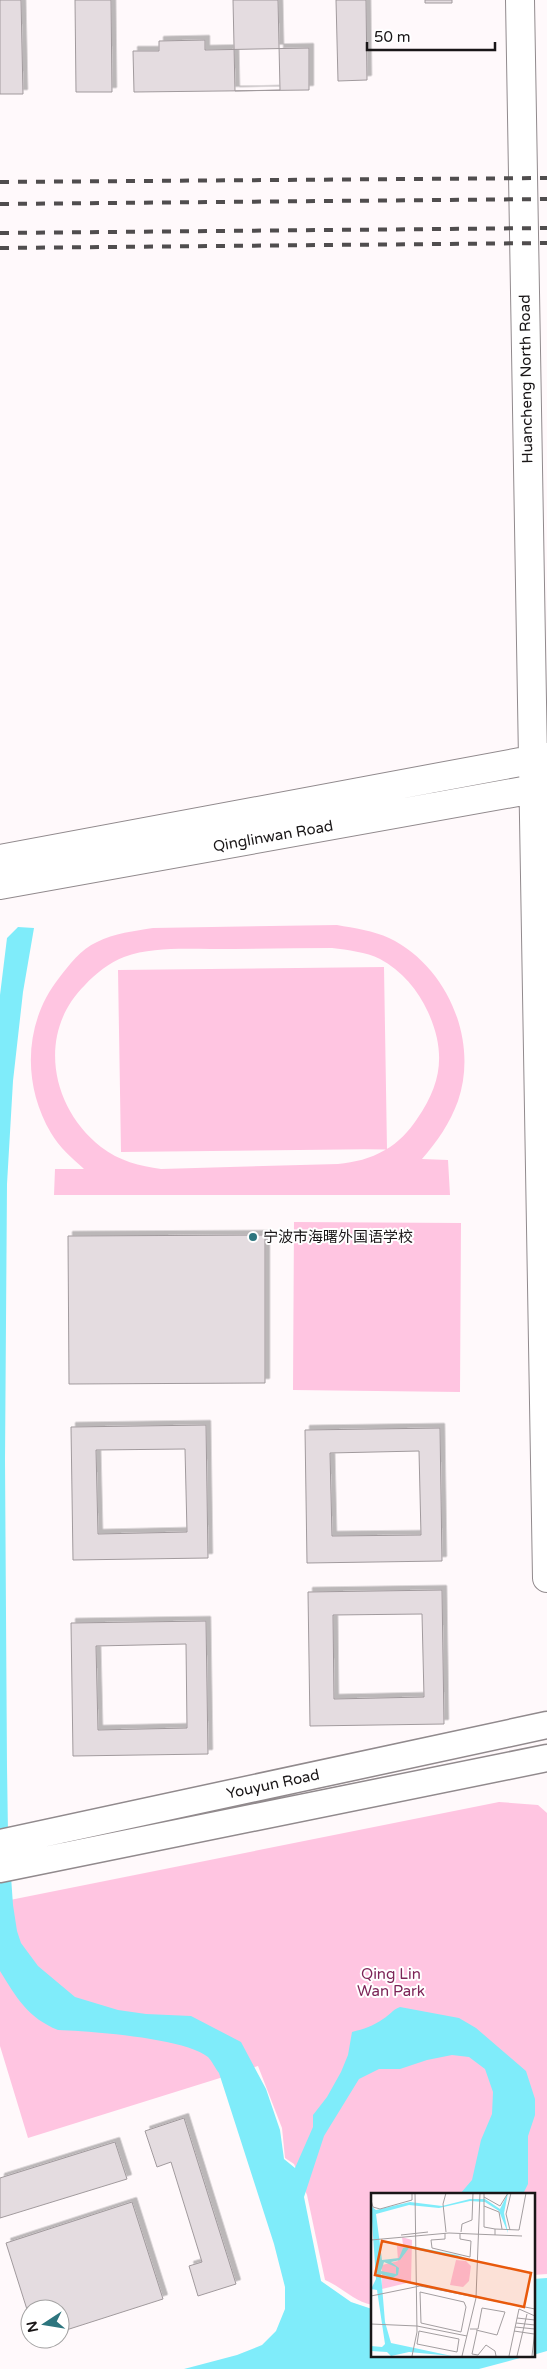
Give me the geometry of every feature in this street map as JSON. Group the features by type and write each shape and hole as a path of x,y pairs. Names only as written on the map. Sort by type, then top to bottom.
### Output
{"main road":[{"name":"Huancheng North Road","path":"520,0 541,789 547,1578"},
{"name":"Qinglinwan Road","path":"0,859 540,758"},
{"name":"Qinglinwan Road","path":"0,884 541,789"}],"street":[{"name":"Youyun Road","path":"0,1843 547,1725"},
{"name":"Youyun Road","path":"0,1869 547,1758"}],"green space":[{"path":"337,925 364,930 389,938 409,951 427,967 442,986 453,1007 461,1030 464,1054 463,1078 458,1101 443,1132 422,1159 448,1160 450,1195 54,1195 55,1169 84,1169 54,1138 42,1114 35,1094 31,1054 33,1033 39,1014 47,995 59,978 76,958 91,945 110,936 153,928","holes":["332,948 369,955 380,959 395,969 414,989 424,1004 434,1027 439,1054 439,1067 432,1093 417,1119 399,1140 390,1147 368,1158 338,1164 161,1169 130,1162 108,1152 84,1130 70,1111 61,1091 56,1069 56,1046 60,1025 70,1004 85,985 113,962 135,954 168,949"]},
{"path":"384,967 387,1149 121,1152 118,970"},
{"path":"294,1222 461,1223 460,1392 293,1390"},
{"name":"Qing Lin Wan Park","path":"499,1802 538,1805 547,1813 547,2274 534,2275 534,2193 371,2193 371,2305 353,2297 325,2280 307,2195 294,2164 285,2158 282,2128 258,2066 28,2138 0,2046 0,1902"}],"water":[{"path":"18,927 34,928 23,992 13,1081 7,1184 5,1460 8,1834 13,1905 21,1943 38,1966 75,1997 118,2010 146,2014 191,2016 241,2042 266,2089 280,2130 284,2159 295,2168 313,2127 313,2115 327,2097 341,2072 348,2055 352,2032 376,2024 400,2007 459,2018 476,2028 526,2071 535,2099 535,2115 528,2136 528,2184 524,2193 461,2193 472,2180 481,2140 492,2114 493,2092 485,2069 469,2057 452,2055 427,2060 400,2069 379,2069 359,2079 324,2136 304,2197 321,2281 351,2302 371,2309 371,2356 527,2356 479,2369 184,2369 237,2355 262,2345 276,2331 285,2309 285,2287 274,2244 219,2073 208,2057 196,2050 179,2045 136,2037 58,2030 39,2019 24,2006 0,1971 0,995 7,938"},
{"path":"547,2278 547,2351 534,2355 534,2279"}],"building":[{"path":"0,0 21,0 23,94 0,94"},
{"path":"75,0 111,0 112,92 76,92"},
{"path":"233,0 278,0 280,90 235,91"},
{"path":"336,0 366,0 367,80 338,81"},
{"path":"425,0 452,0 452,3 425,3"},
{"path":"205,40 205,50 309,48 309,90 134,92 133,51 159,51 159,41"},
{"path":"265,1235 265,1383 69,1384 68,1236"},
{"path":"206,1425 208,1558 73,1560 71,1427","holes":["185,1449 187,1532 98,1534 96,1450"]},
{"path":"440,1428 442,1561 307,1563 305,1430","holes":["419,1451 421,1535 332,1536 330,1453"]},
{"path":"442,1590 444,1724 310,1726 308,1592","holes":["422,1614 424,1697 334,1699 333,1615"]},
{"path":"206,1621 208,1754 73,1756 71,1623","holes":["186,1644 187,1728 98,1730 96,1646"]},
{"path":"184,2118 236,2284 198,2296 189,2266 202,2262 171,2162 157,2167 145,2131"},
{"path":"115,2142 127,2179 0,2218 0,2178"},
{"path":"132,2202 163,2299 70,2329 70,2299 24,2299 6,2243"}],"railway":[{"path":"0,182 547,178"},
{"path":"0,204 547,199"},
{"path":"0,233 547,228"},
{"path":"0,248 547,243"}],"place":[{"name":"宁波市海曙外国语学校","path":"253,1237"}]}
